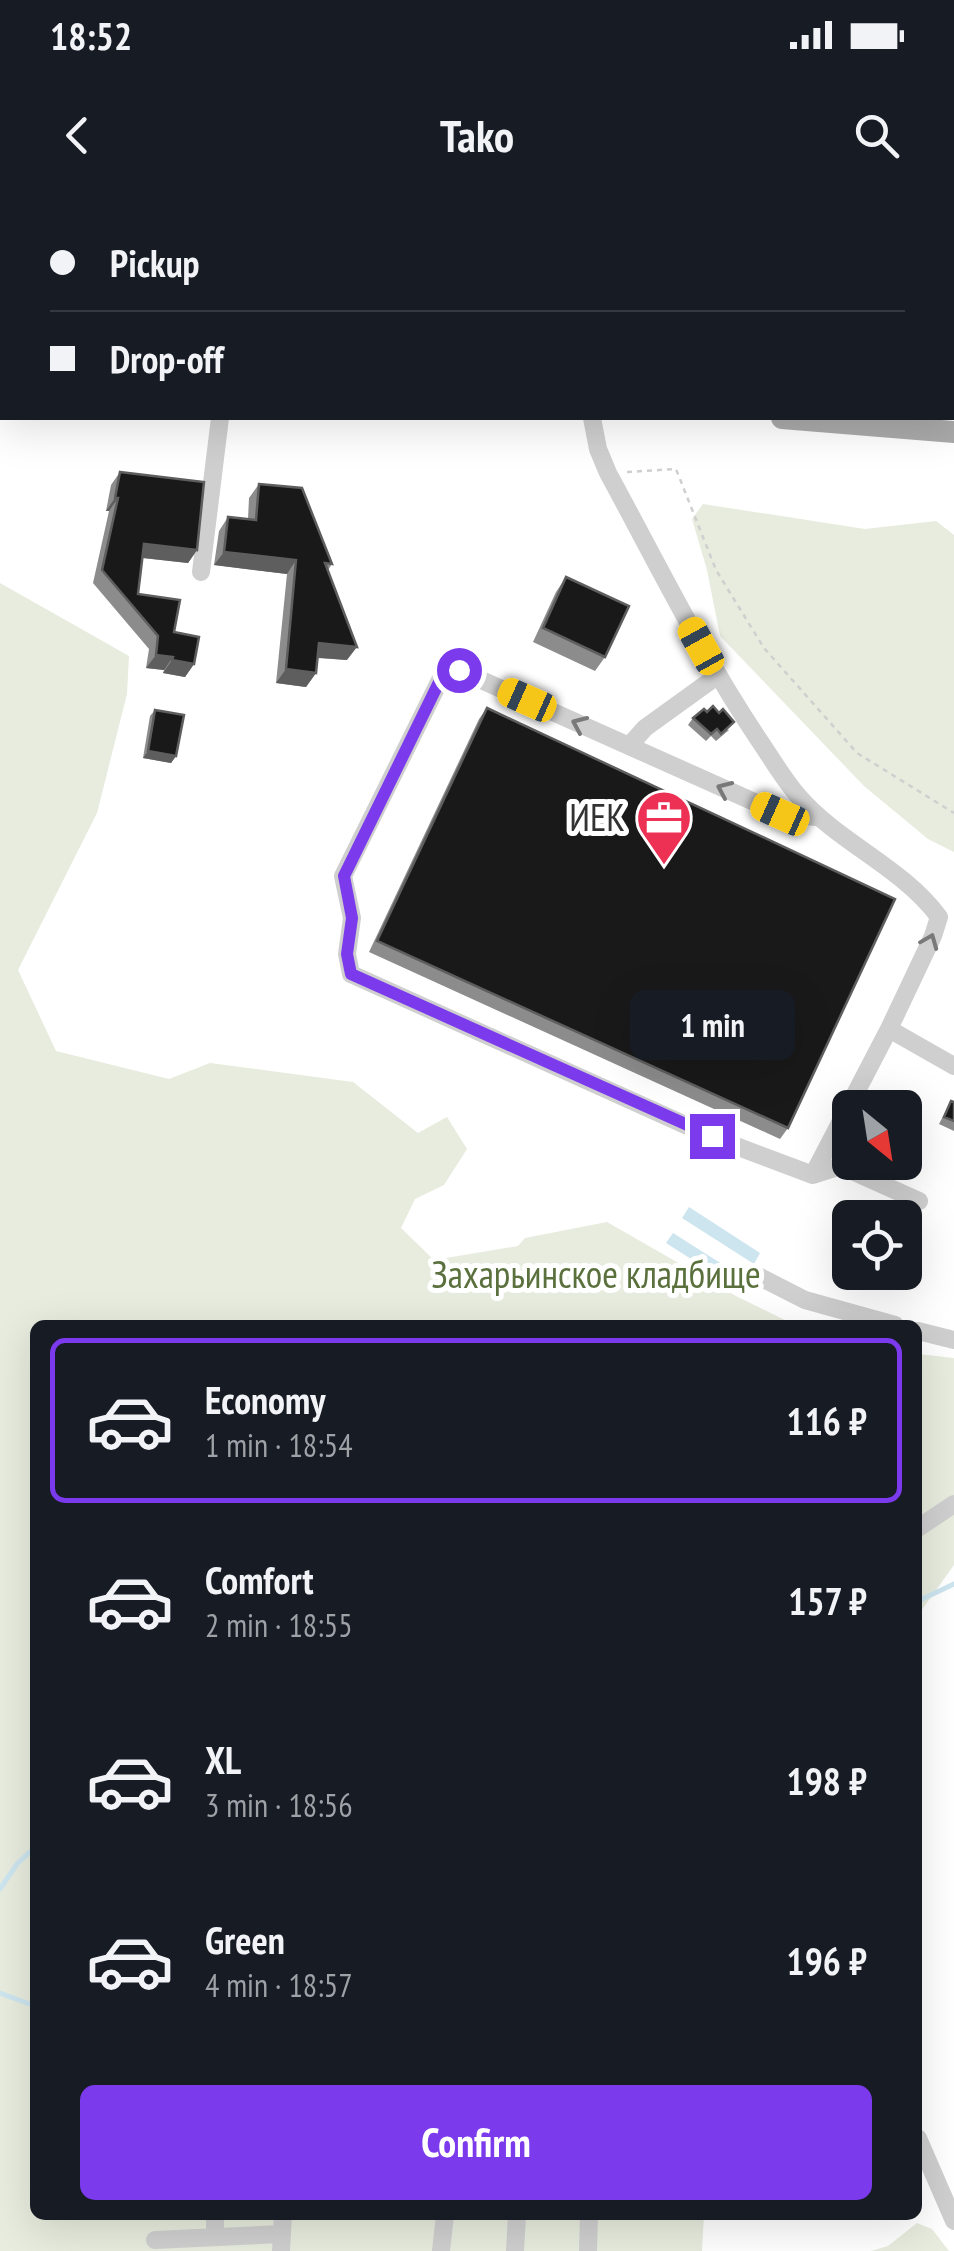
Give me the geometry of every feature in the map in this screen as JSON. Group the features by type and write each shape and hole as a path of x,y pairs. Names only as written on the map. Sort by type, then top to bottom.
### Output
{"main road":[{"path":"807,420 954,432"}],"street":[{"path":"201,572 220,420"},
{"path":"592,420 608,473 717,676 795,793 816,816 904,882 939,917 888,1029 813,1175"},
{"path":"816,816 780,814 459,670 446,668 344,876 352,918 347,954 351,974 712,1136 813,1175 841,1166 916,1200"},
{"path":"629,746 645,728 717,676"},
{"path":"888,1029 954,1066"},
{"path":"758,1276 805,1300 877,1320"},
{"path":"922,1332 954,1340"},
{"path":"922,1525 954,1504"},
{"path":"922,2147 954,2220"},
{"path":"215,2220 216,2237"},
{"path":"442,2251 445,2220"},
{"path":"515,2251 516,2220"},
{"path":"588,2220 588,2251"},
{"path":"155,2240 282,2233"}],"path":[{"path":"608,473 676,469 716,570 764,648 857,753 954,813"}],"green space":[{"path":"703,504 865,529 936,521 954,535 954,852 928,839 864,786 720,636 692,519"},
{"name":"Захарьинское кладбище","path":"0,583 129,656 127,694 97,813 18,970 56,1051 169,1079 210,1063 353,1082 418,1133 447,1117 467,1149 444,1185 415,1199 401,1228 434,1260 518,1246 525,1238 607,1222 785,1320 30,1320 30,2220 704,2220 702,2251 0,2251"},
{"path":"922,1354 954,1358 954,1565 922,1609"},
{"path":"917,2223 932,2229 949,2251 871,2251 888,2246"}],"water":[{"path":"689,1207 760,1253 754,1264 682,1218"},
{"path":"673,1233 744,1278 738,1289 666,1243"}],"building":[{"path":"120,472 204,482 197,550 144,544 138,594 180,600 174,632 199,637 194,664 156,655 158,636 102,570"},
{"path":"259,484 302,488 332,564 325,563 357,647 319,643 316,673 286,669 296,560 224,552 228,517 256,520"},
{"path":"566,577 629,606 605,657 543,628"},
{"path":"713,706 719,713 723,709 734,722 721,734 717,729 711,734 693,718"},
{"path":"487,708 895,899 788,1128 377,941"},
{"path":"155,710 184,715 176,756 148,751"},
{"path":"951,1101 954,1102 954,1121 944,1117"}],"waterway":[{"path":"922,1599 954,1584"},
{"path":"0,1889 30,1852"},
{"path":"0,1993 30,2004"}],"place":[{"name":"ИЕК","path":"664,867"}],"route":[{"path":"459,670 446,668 344,876 352,918 347,954 351,974 712,1136"}]}
